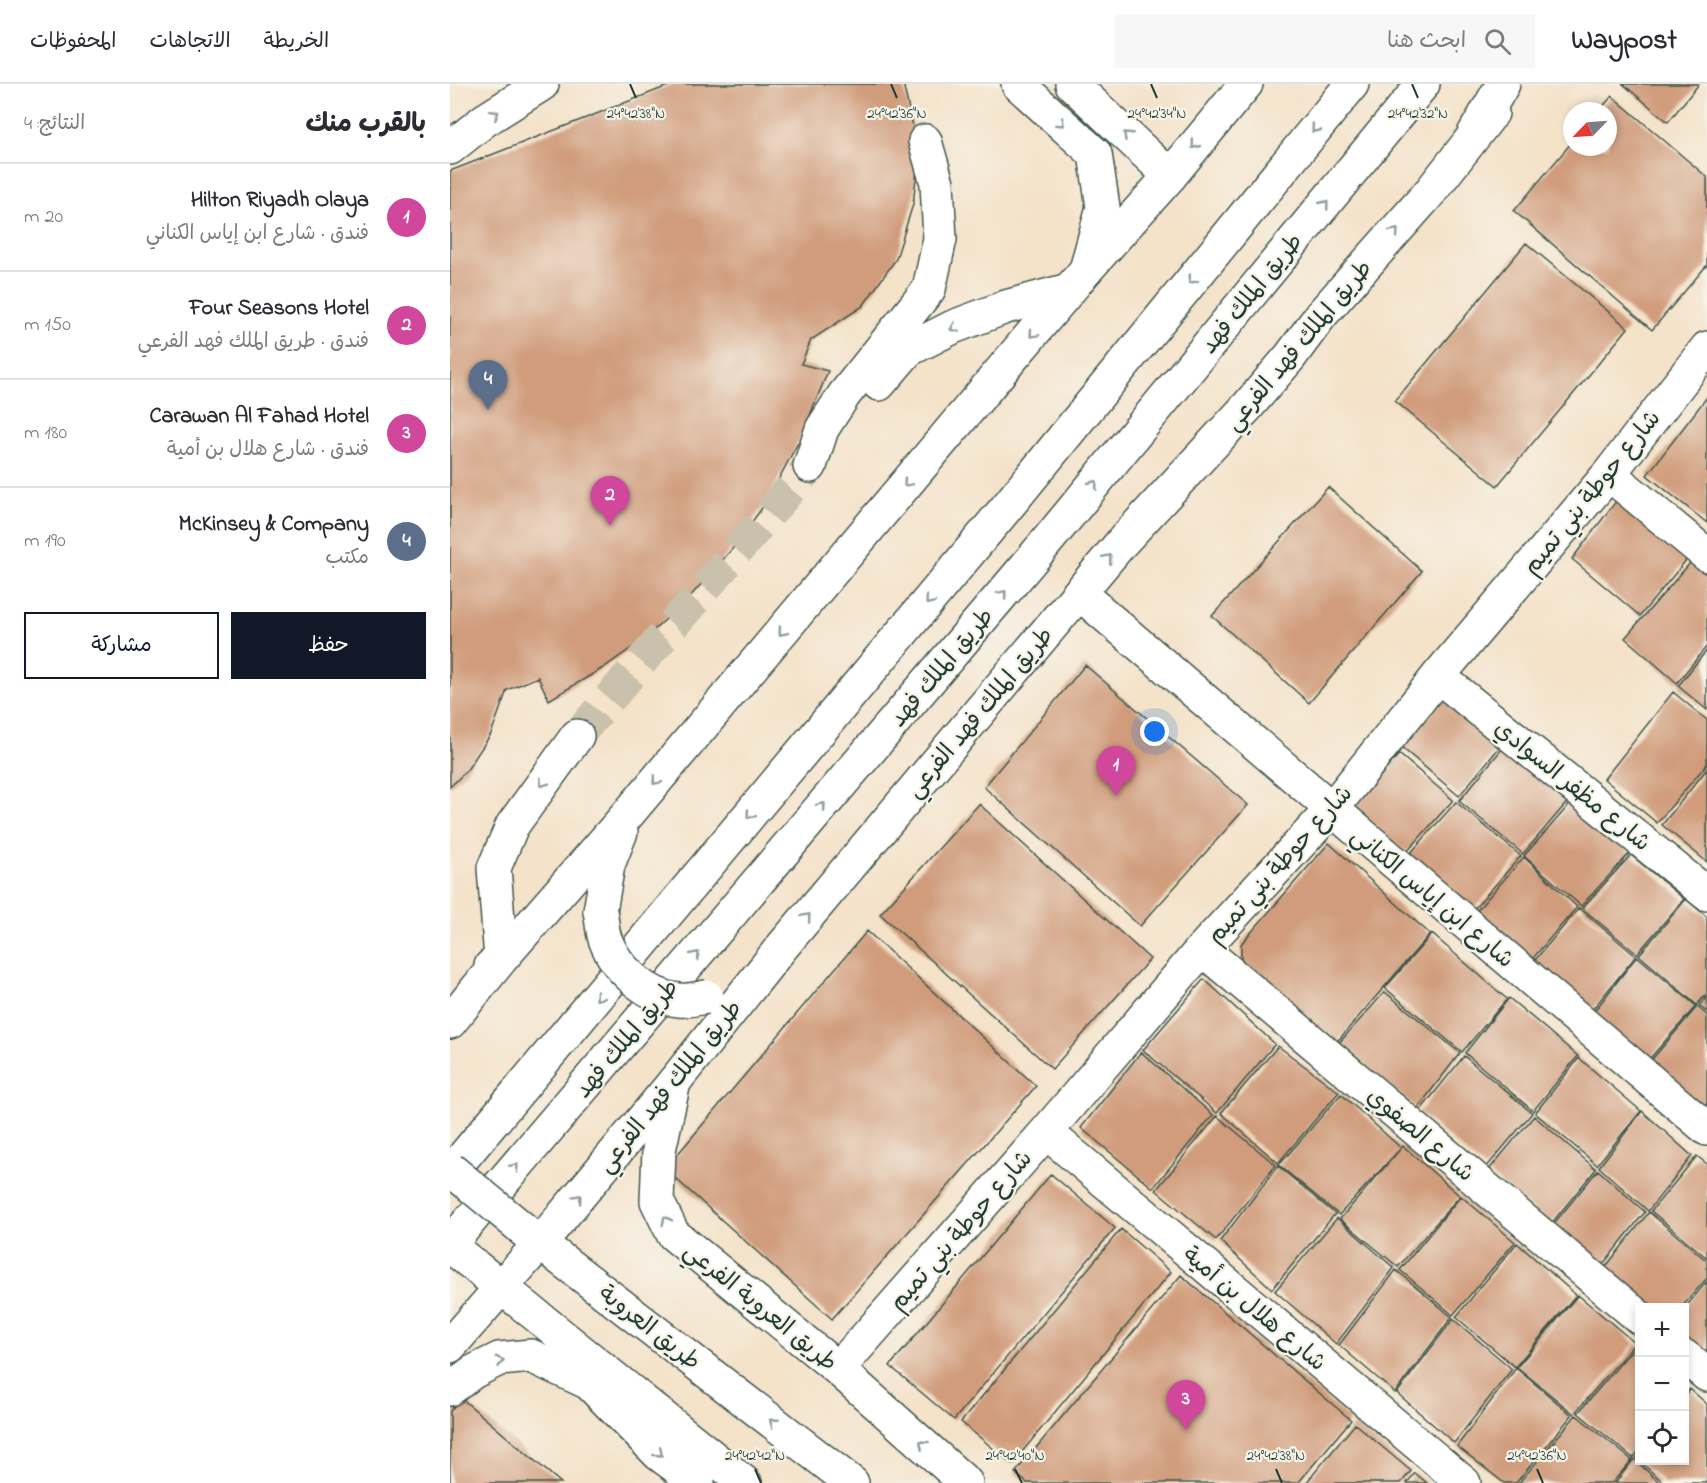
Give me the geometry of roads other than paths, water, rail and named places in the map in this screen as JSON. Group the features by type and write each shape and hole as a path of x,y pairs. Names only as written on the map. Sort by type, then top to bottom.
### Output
{"main road":[{"path":"450,148 485,120 542,84"},
{"path":"925,141 937,183 940,239 929,289 843,395 822,429 810,466 908,350 953,327 1077,280 1103,207 1095,154 1018,84"},
{"path":"1050,84 1056,88 1079,90 1170,176"},
{"path":"450,1022 1077,280 1170,176 1246,84"},
{"name":"طريق الملك فهد","path":"450,1171 1007,507 1352,84"},
{"name":"طريق الملك فهد","path":"450,1245 1044,545 1423,84"},
{"path":"1474,134 1503,84"},
{"name":"طريق الملك فهد الفرعي","path":"450,1346 493,1280 674,1082 781,948 1122,542 1247,407 1290,357 1321,315 1431,191 1516,84"},
{"name":"شارع حوطة بني تميم","path":"838,1369 1046,1132 1202,949 1331,810 1438,676 1609,474 1707,348"},
{"path":"1609,474 1707,555"},
{"name":"شارع ابن إياس الكناني","path":"1079,593 1707,1130"},
{"name":"شارع مظفر السوادي","path":"1438,676 1707,894"},
{"path":"501,959 494,868 512,826 577,735"},
{"path":"628,814 608,865 600,911 605,939 618,963 636,982 655,993 678,1000 707,997 730,984 781,948"},
{"name":"شارع الصفوي","path":"1202,949 1635,1314"},
{"path":"450,994 501,959"},
{"name":"طريق العروبة الفرعي","path":"674,1082 659,1150 657,1201 673,1234 838,1369 966,1483"},
{"name":"شارع هلال بن أمية","path":"1046,1132 1464,1483"},
{"name":"طريق العروبة","path":"450,1171 852,1483"},
{"path":"450,1245 745,1483"},
{"path":"540,1318 589,1383 659,1454 698,1483"},
{"path":"450,1389 473,1372 499,1359 531,1356 589,1383 637,1397"},
{"path":"1685,1357 1707,1376"}],"tunnel":[{"path":"577,736 810,466"}],"place":[{"name":"McKinsey & Company","path":"488,410"},
{"name":"Four Seasons Hotel","path":"610,526"},
{"name":"Hilton Riyadh Olaya","path":"1116,796"},
{"name":"Carawan Al Fahad Hotel","path":"1186,1430"}]}
